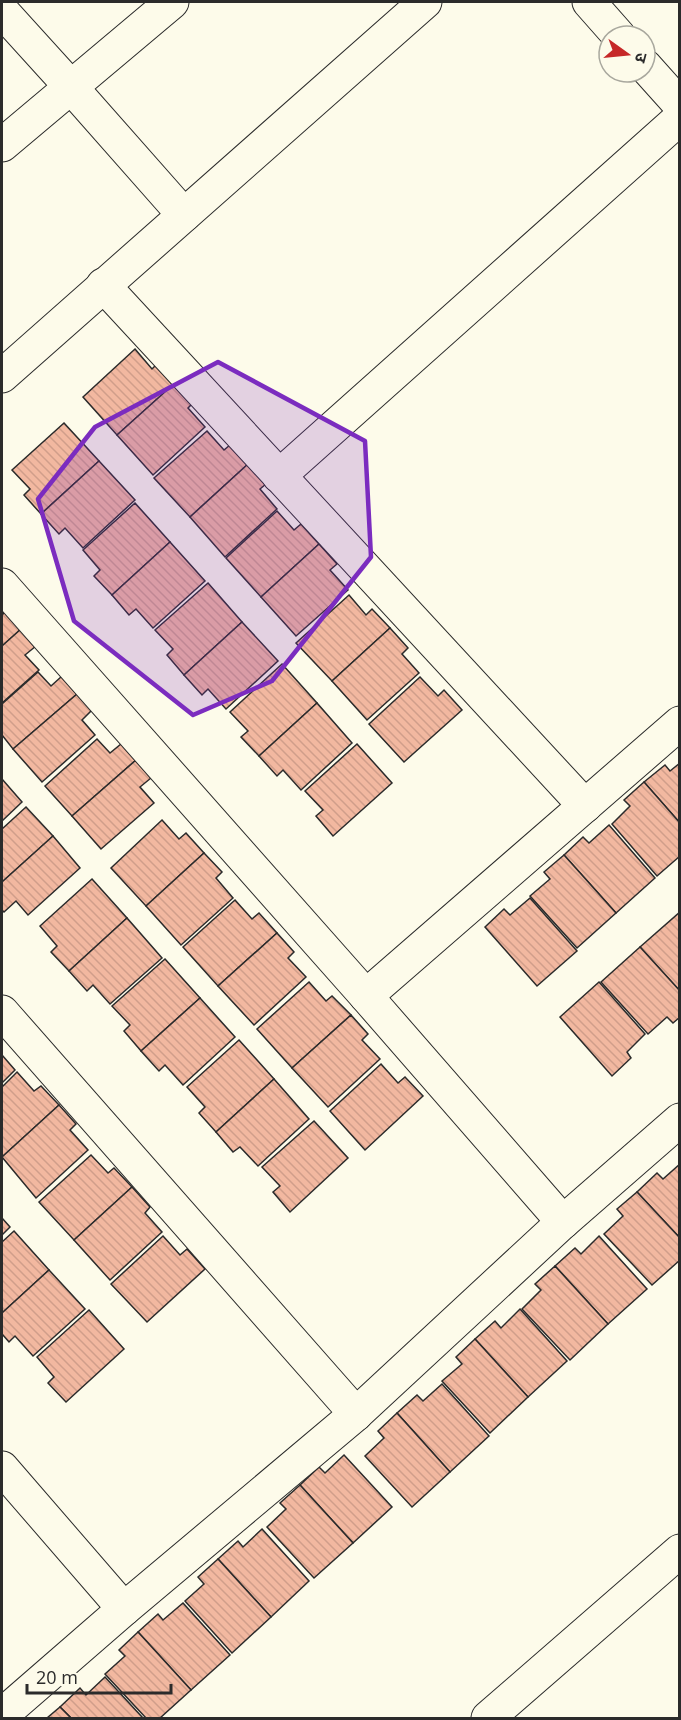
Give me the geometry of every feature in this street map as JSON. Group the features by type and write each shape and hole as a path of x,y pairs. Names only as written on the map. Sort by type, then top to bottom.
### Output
{"street":[{"path":"2,145 172,2"},
{"path":"2,376 425,2"},
{"path":"589,2 608,24"},
{"path":"2,11 184,215"},
{"path":"657,79 680,105"},
{"path":"279,476 680,118"},
{"path":"103,285 585,806"},
{"path":"2,585 563,1222"},
{"path":"366,996 680,723"},
{"path":"2,1012 356,1414"},
{"path":"2,1715 356,1414 563,1222 680,1120"},
{"path":"2,1468 124,1609"},
{"path":"488,1719 680,1551"}],"highlighted area":[{"path":"218,362 365,441 371,557 272,681 193,715 74,621 38,499 95,427"}],"building":[{"path":"135,349 152,369 158,363 176,382 117,435 83,397"},
{"path":"176,382 194,402 188,408 205,427 153,475 117,435"},
{"path":"64,423 99,461 41,514 24,495 30,489 12,470"},
{"path":"207,431 224,450 230,445 248,464 190,517 154,478"},
{"path":"99,461 135,500 83,548 65,528 59,534 41,514"},
{"path":"248,464 266,484 260,489 277,509 225,557 190,517"},
{"path":"135,503 170,542 112,595 94,576 100,570 83,550"},
{"path":"277,511 294,530 301,524 319,544 261,597 226,558"},
{"path":"170,542 205,581 153,628 136,609 129,615 112,595"},
{"path":"319,544 337,564 330,570 348,590 296,636 261,597"},
{"path":"208,583 242,622 184,675 167,655 173,649 155,630"},
{"path":"349,595 366,615 372,609 390,628 332,681 296,643"},
{"path":"6,611 21,629 2,646 2,615"},
{"path":"242,622 278,661 226,709 208,689 202,695 184,675"},
{"path":"390,628 408,648 402,654 419,673 367,720 332,681"},
{"path":"21,629 36,646 25,655 39,670 2,703 2,646"},
{"path":"282,664 317,703 259,756 241,737 248,731 230,712"},
{"path":"38,672 51,686 62,676 77,694 13,749 2,735 2,704"},
{"path":"420,677 438,696 444,690 462,710 404,762 369,724"},
{"path":"77,694 92,710 82,720 95,735 42,782 13,749"},
{"path":"317,703 352,743 301,790 283,770 277,776 259,756"},
{"path":"97,739 110,753 121,744 136,760 72,816 45,786"},
{"path":"357,744 392,783 333,836 316,816 323,810 305,791"},
{"path":"136,760 151,778 140,787 154,803 101,849 72,816"},
{"path":"680,763 680,823 644,782 665,765 670,771"},
{"path":"2,779 22,802 2,821"},
{"path":"644,782 680,823 680,856 657,876 612,824 630,806 624,800"},
{"path":"26,807 53,836 2,882 2,829"},
{"path":"162,820 179,839 186,833 204,853 146,906 111,868"},
{"path":"609,825 655,878 616,913 564,855 583,837 589,843"},
{"path":"53,836 80,868 28,915 16,901 4,912 2,910 2,882"},
{"path":"204,853 222,872 216,878 233,898 181,945 146,906"},
{"path":"564,855 616,913 577,948 530,896 550,879 544,872"},
{"path":"92,879 127,918 69,971 51,952 57,946 40,926"},
{"path":"530,898 577,951 537,986 485,927 504,909 510,915"},
{"path":"235,900 252,919 259,913 277,933 218,986 183,947"},
{"path":"680,912 680,991 640,947"},
{"path":"127,918 162,958 110,1004 93,985 87,991 69,971"},
{"path":"277,933 294,952 288,958 306,977 254,1025 218,986"},
{"path":"640,947 680,991 680,1017 673,1023 667,1017 648,1034 601,982"},
{"path":"165,959 200,998 141,1051 124,1031 130,1025 112,1006"},
{"path":"309,982 326,1001 332,996 351,1015 292,1068 257,1029"},
{"path":"599,982 645,1034 627,1052 631,1058 612,1076 560,1017"},
{"path":"200,998 235,1037 183,1085 165,1065 159,1071 141,1051"},
{"path":"351,1015 368,1034 362,1040 380,1059 328,1107 292,1068"},
{"path":"239,1040 274,1079 216,1132 199,1113 205,1107 187,1087"},
{"path":"2,1055 15,1070 2,1083"},
{"path":"381,1064 398,1083 405,1077 423,1096 365,1150 330,1111"},
{"path":"17,1072 34,1091 41,1086 59,1105 2,1157 2,1087"},
{"path":"274,1079 309,1119 258,1166 240,1147 233,1152 216,1132"},
{"path":"59,1105 76,1124 70,1130 88,1150 36,1198 2,1157"},
{"path":"314,1121 348,1158 290,1212 273,1192 280,1186 262,1167"},
{"path":"91,1155 108,1173 114,1168 132,1187 74,1240 39,1202"},
{"path":"680,1164 680,1238 637,1192 657,1173 663,1179"},
{"path":"132,1187 150,1207 145,1213 162,1232 110,1280 74,1240"},
{"path":"637,1192 680,1238 680,1260 652,1285 604,1234 623,1216 617,1209"},
{"path":"2,1218 10,1227 2,1235"},
{"path":"14,1231 49,1270 2,1313 2,1242"},
{"path":"163,1236 180,1255 187,1249 205,1269 147,1322 111,1284"},
{"path":"599,1236 647,1289 608,1324 555,1266 575,1248 581,1254"},
{"path":"555,1266 608,1324 570,1360 522,1309 541,1290 535,1284"},
{"path":"49,1270 85,1309 33,1356 15,1336 9,1342 2,1334 2,1313"},
{"path":"520,1309 567,1361 528,1397 475,1339 495,1321 501,1328"},
{"path":"89,1310 124,1349 66,1402 48,1383 54,1377 37,1357"},
{"path":"475,1339 528,1397 490,1433 442,1381 462,1364 456,1357"},
{"path":"442,1384 489,1436 450,1472 397,1413 417,1395 423,1401"},
{"path":"397,1413 450,1472 412,1507 365,1456 384,1438 378,1431"},
{"path":"344,1455 392,1507 353,1543 300,1485 319,1467 325,1473"},
{"path":"300,1485 353,1543 314,1578 267,1527 286,1509 280,1503"},
{"path":"262,1529 309,1581 271,1617 218,1559 238,1541 243,1547"},
{"path":"218,1559 271,1617 232,1653 185,1601 204,1584 198,1577"},
{"path":"183,1603 230,1655 191,1690 138,1632 158,1614 163,1620"},
{"path":"138,1632 191,1690 160,1718 146,1718 105,1674 125,1656 119,1650"},
{"path":"105,1677 143,1718 71,1718 60,1707 80,1688 86,1695"},
{"path":"60,1707 71,1718 47,1718"}]}
